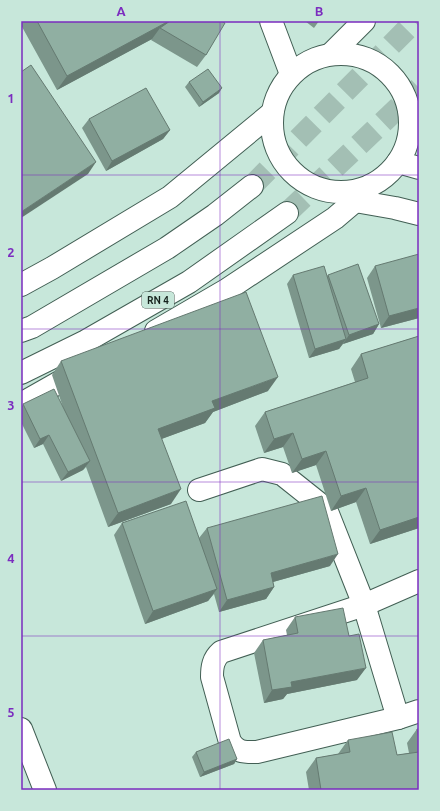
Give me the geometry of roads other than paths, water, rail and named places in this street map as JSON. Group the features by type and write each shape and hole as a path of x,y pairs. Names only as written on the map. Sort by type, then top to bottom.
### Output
{"main road":[{"path":"272,21 291,74"},
{"path":"332,54 364,21"},
{"path":"140,339 228,290 335,218 372,185 387,175 398,162 406,148 414,127 410,110 398,82 388,71 376,63 354,55 332,54 310,61 291,74 279,92 272,113 273,135 280,156 294,174 312,186 334,192 355,191 372,185"},
{"path":"21,285 170,197 272,113"},
{"path":"398,162 419,168"},
{"path":"21,331 167,248 215,216 252,186"},
{"path":"355,201 419,214"},
{"name":"RN 4","path":"21,373 86,341 189,282 287,213"},
{"path":"21,404 98,361"},
{"path":"198,490 262,469 282,474 326,509 364,605 398,718"},
{"path":"419,581 364,605 221,652 216,657 212,669 212,677 230,742 236,750 245,752 257,752 398,718 419,711"},
{"path":"21,729 45,790"}],"tunnel":[{"path":"252,186 415,21"},
{"path":"287,213 419,88"}]}
